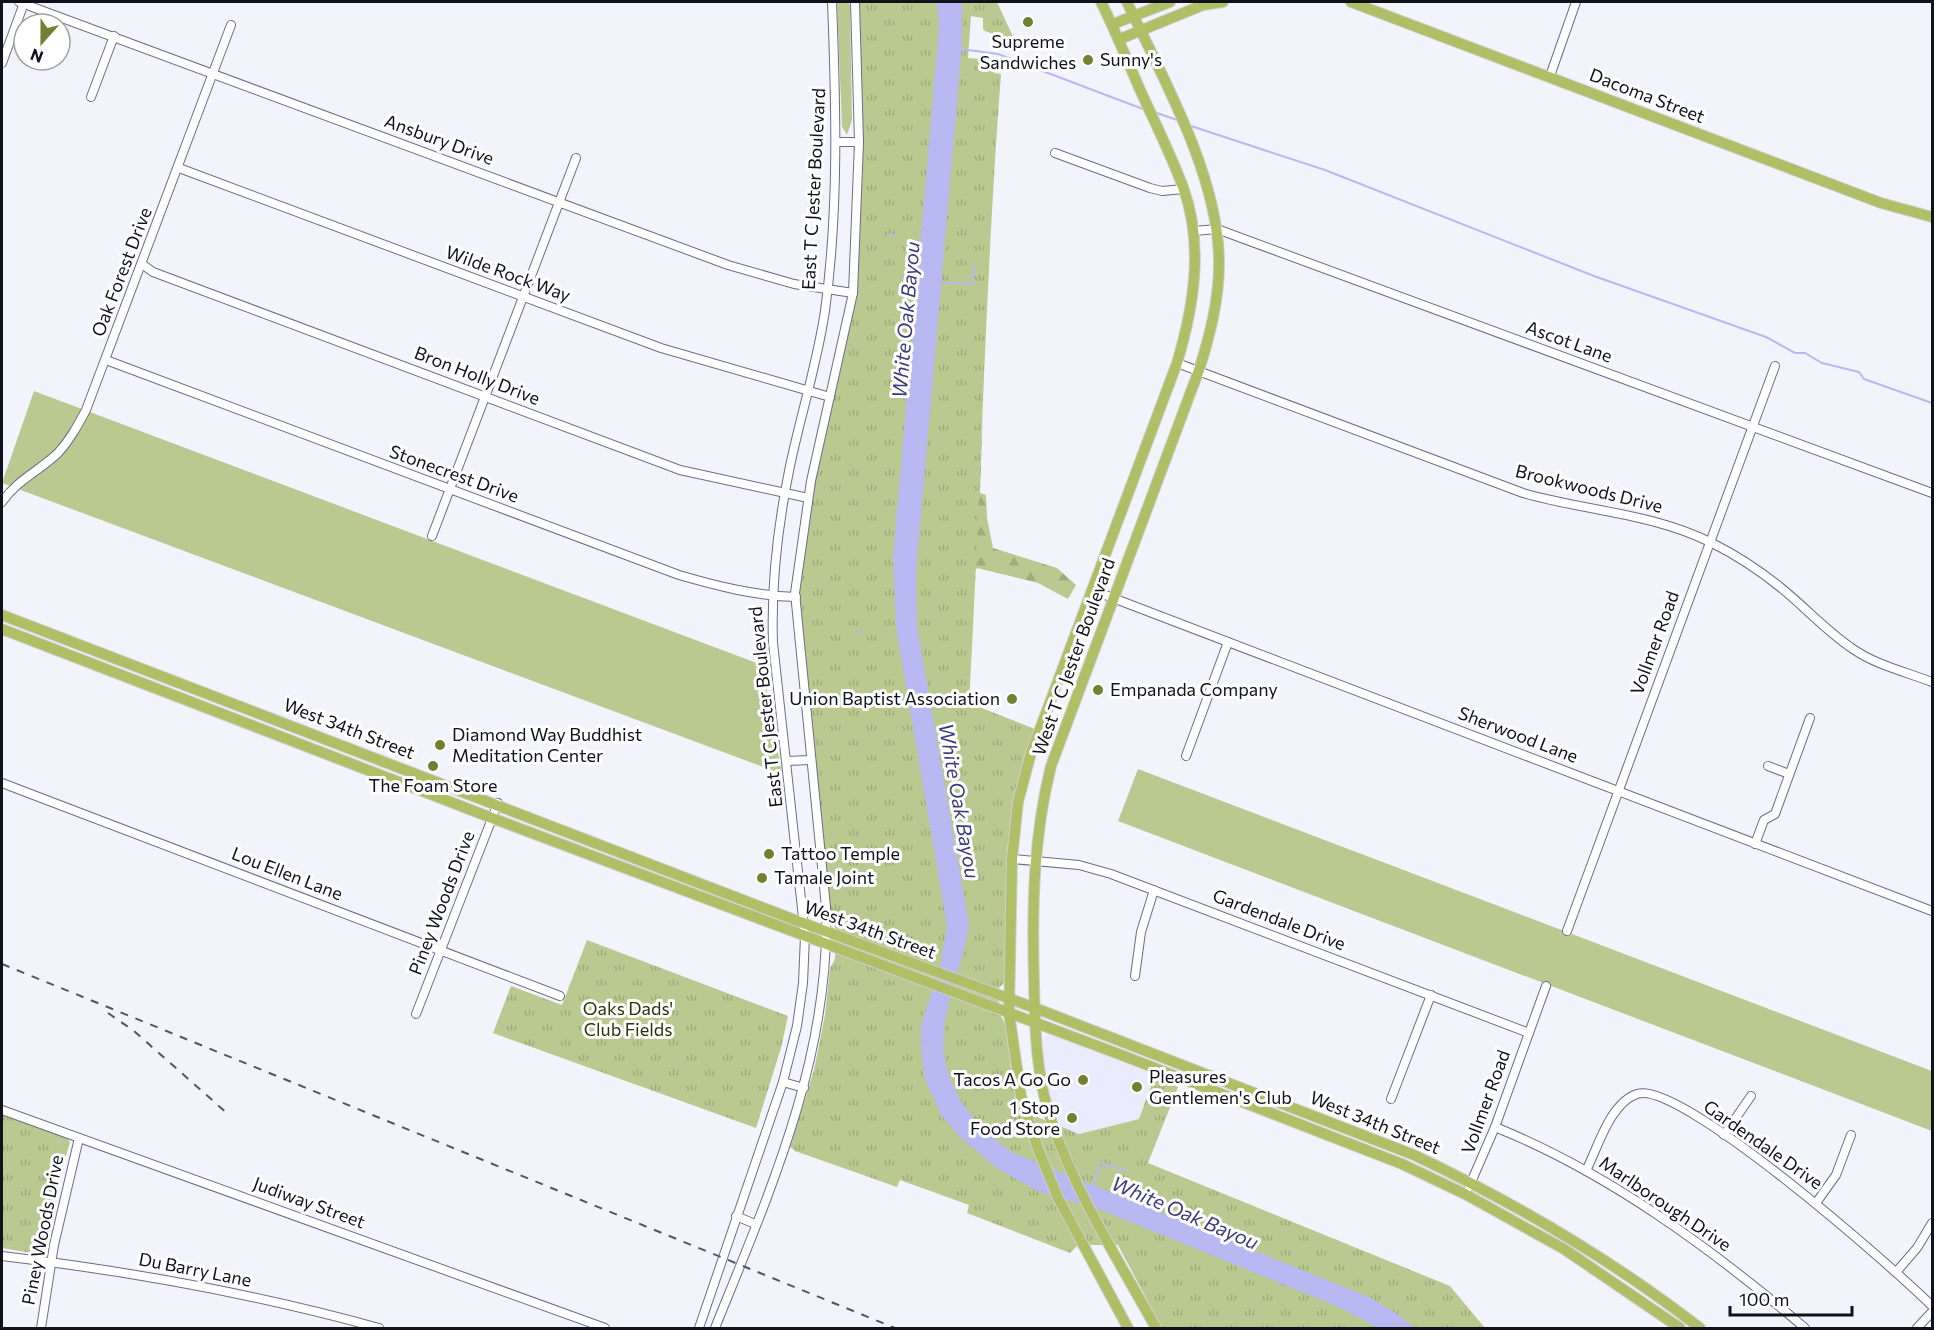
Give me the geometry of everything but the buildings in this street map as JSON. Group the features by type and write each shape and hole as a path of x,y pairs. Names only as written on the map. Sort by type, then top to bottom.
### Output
{"main road":[{"name":"West T C Jester Boulevard","path":"1101,2 1120,39 1184,189 1194,231 1192,293 1188,325 1177,363 1031,753 1018,802 1012,859 1010,1013 1021,1096 1038,1149 1071,1221 1128,1329"},
{"name":"West T C Jester Boulevard","path":"1127,2 1205,176 1217,228 1218,297 1211,332 1198,370 1051,766 1041,805 1034,860 1035,1022 1038,1066 1052,1124 1068,1166 1156,1329"},
{"path":"1113,24 1170,2"},
{"path":"1120,39 1203,5 1223,2"},
{"name":"Dacoma Street","path":"1351,2 1881,203 1932,217"},
{"name":"West 34th Street","path":"2,615 827,930 980,1002 1353,1145 1465,1194 1564,1249 1680,1329"},
{"name":"West 34th Street","path":"2,628 492,818 805,936 985,990 1368,1136 1472,1182 1570,1239 1665,1301 1700,1329"},
{"path":"296,742 301,729"},
{"path":"392,779 397,765"},
{"path":"671,885 676,873"},
{"path":"1032,1130 1052,1124"},
{"path":"1564,1249 1570,1239"},
{"path":"1659,1313 1665,1301"}],"street":[{"path":"2,63 22,2"},
{"name":"Ansbury Drive","path":"22,2 761,277 853,293"},
{"name":"East T C Jester Boulevard","path":"699,1329 735,1216 783,1082 797,1026 803,983 805,936 773,643 771,596 785,493 808,391 827,289 836,141 832,2"},
{"path":"715,1329 783,1153 804,1088 818,1023 827,944 796,597 808,498 853,293 859,142 855,2"},
{"path":"1550,76 1576,2"},
{"name":"Oak Forest Drive","path":"2,502 10,490 57,454 74,433 106,360 231,25"},
{"path":"91,96 114,36"},
{"path":"836,141 859,142"},
{"path":"1055,153 1150,188 1162,191 1184,189"},
{"path":"432,536 487,398 576,158"},
{"name":"Wilde Rock Way","path":"179,168 661,348 830,397"},
{"name":"Ascot Lane","path":"1194,231 1217,228 1932,493"},
{"name":"Bron Holly Drive","path":"142,264 153,272 680,470 808,498"},
{"name":"Stonecrest Drive","path":"106,360 450,491 679,575 720,587 771,596 796,597"},
{"name":"Brookwoods Drive","path":"1177,363 1523,493 1630,514 1710,542 1743,561 1780,588 1855,651 1932,682"},
{"name":"Vollmer Road","path":"1567,931 1775,366"},
{"name":"Sherwood Lane","path":"1092,590 1932,911"},
{"path":"1186,756 1228,642"},
{"path":"1755,844 1764,820 1775,814 1810,718"},
{"path":"787,761 810,760"},
{"path":"1768,766 1789,774"},
{"name":"Lou Ellen Lane","path":"2,783 560,996"},
{"name":"Piney Woods Drive","path":"416,1014 498,803"},
{"name":"Gardendale Drive","path":"1012,859 1079,865 1154,890 1529,1033"},
{"path":"1135,976 1141,932 1154,890"},
{"name":"Vollmer Road","path":"1465,1194 1495,1127 1546,986"},
{"path":"1391,1100 1431,995"},
{"path":"783,1082 804,1088"},
{"name":"Gardendale Drive","path":"1586,1171 1619,1104 1639,1093 1664,1097 1724,1135 1816,1203 1897,1271 1932,1305"},
{"path":"1724,1135 1752,1096"},
{"name":"Judiway Street","path":"2,1110 605,1329"},
{"name":"Marlborough Drive","path":"1495,1127 1550,1150 1586,1171 1702,1247 1805,1329"},
{"path":"1816,1203 1836,1175 1851,1135"},
{"name":"Piney Woods Drive","path":"41,1329 51,1262 79,1138"},
{"path":"735,1216 755,1224"},
{"path":"1897,1271 1917,1248 1932,1223"},
{"name":"Du Barry Lane","path":"2,1256 51,1262 236,1294 319,1311 379,1329"},
{"path":"1917,1329 1932,1312"}],"shaded area":[{"path":"1049,1034 1155,1074 1139,1119 1079,1134 1056,1125 1040,1042"}],"green space":[{"path":"837,2 849,2 850,6 852,120 847,135 842,127"},
{"path":"859,2 997,2 1016,43 985,31 983,18 971,16 968,58 992,60 994,73 1001,74 991,231 969,703 1035,729 1010,828 1006,981 998,989 1000,1015 1006,1025 1012,1078 1020,1110 1079,1134 1139,1119 1154,1078 1178,1087 1148,1163 1450,1286 1485,1328 1162,1328 1118,1245 1078,1245 1070,1253 967,1213 969,1205 900,1180 897,1187 795,1151 790,1147 814,1070 825,1015 830,968 835,959 836,929 832,923 799,609 801,570 811,498 848,331 863,137"},
{"path":"34,391 762,665 782,774 2,483"},
{"path":"983,409 980,493 986,495 987,518 993,548 1057,568 1076,585 1068,599 1038,583 977,568 974,572"},
{"path":"1138,769 1932,1071 1932,1131 1118,821"},
{"name":"Oaks Dads' Club Fields","path":"587,940 788,1016 781,1048 756,1128 493,1033 511,986 562,1005"},
{"path":"2,1115 66,1137 70,1142 60,1176 44,1255 2,1248"}],"water":[{"path":"937,2 962,2 962,44 916,572 917,626 969,925 948,1004 944,1029 946,1066 952,1083 960,1100 983,1128 1012,1152 1371,1298 1415,1328 1378,1328 1341,1308 1101,1210 1037,1191 998,1169 960,1137 941,1115 925,1079 921,1025 940,967 947,926 896,627 893,557 939,26"}],"waterway":[{"path":"961,49 998,54 1143,109"},
{"path":"1154,112 1180,121"},
{"path":"1188,125 1325,170 1594,276 1766,337 1795,353 1805,353 1822,363 1859,372 1864,379 1932,403"},
{"name":"White Oak Bayou","path":"888,235 894,235"},
{"path":"940,282 972,284 975,265"},
{"path":"857,633 862,632"},
{"name":"White Oak Bayou","path":"1093,1188 1100,1163 1125,1170"}],"railway":[{"path":"2,964 895,1328"},
{"path":"108,1013 134,1031 228,1114"}],"place":[{"name":"Supreme Sandwiches","path":"1028,22"},
{"name":"Sunny's","path":"1088,60"},
{"name":"Empanada Company","path":"1098,690"},
{"name":"Union Baptist Association","path":"1012,699"},
{"name":"Diamond Way Buddhist Meditation Center","path":"440,745"},
{"name":"The Foam Store","path":"433,766"},
{"name":"Tattoo Temple","path":"769,854"},
{"name":"Tamale Joint","path":"762,878"},
{"name":"Tacos A Go Go","path":"1083,1080"},
{"name":"Pleasures Gentlemen's Club","path":"1137,1087"},
{"name":"1 Stop Food Store","path":"1072,1118"}]}
